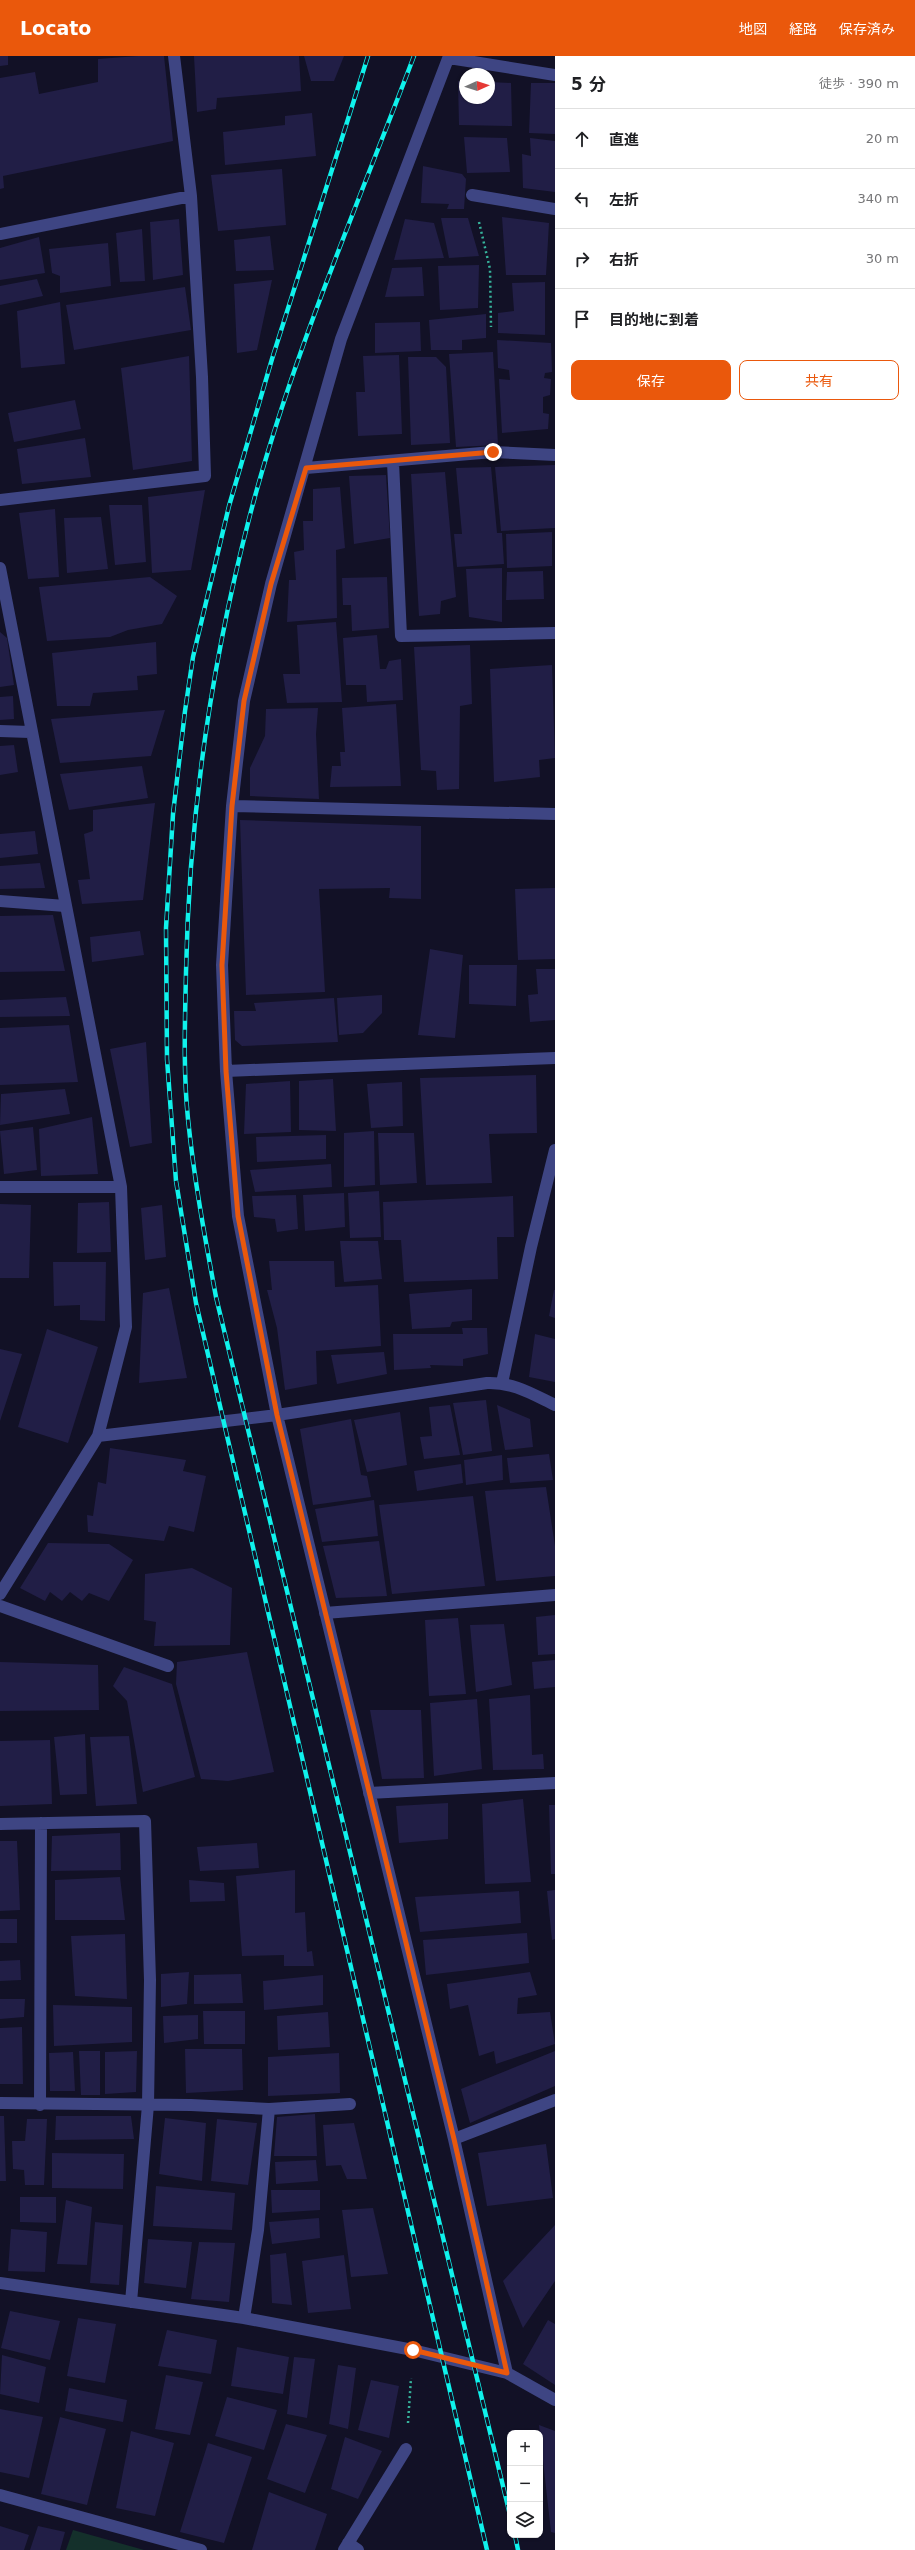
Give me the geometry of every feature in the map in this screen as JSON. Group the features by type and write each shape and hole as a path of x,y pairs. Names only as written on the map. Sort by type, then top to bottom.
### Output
{"street":[{"path":"0,500 205,476 202,377 192,196 174,56"},
{"path":"507,2373 454,2139 277,1415 238,1216 226,1071 222,965 232,806 244,701 271,584 306,468 341,339 449,57 555,75"},
{"path":"472,195 555,209"},
{"path":"0,234 192,196"},
{"path":"306,468 393,462 493,452 555,455"},
{"path":"393,462 401,636 555,633"},
{"path":"0,568 30,732 121,1187 126,1327 98,1436 0,1594"},
{"path":"0,731 30,732"},
{"path":"232,806 555,814"},
{"path":"0,901 65,906"},
{"path":"226,1071 555,1058"},
{"path":"502,1382 531,1247 555,1150"},
{"path":"0,1187 121,1187"},
{"path":"98,1436 277,1415 487,1383 502,1382 517,1386 555,1405"},
{"path":"325,1612 555,1595"},
{"path":"0,1606 168,1666"},
{"path":"370,1793 555,1784"},
{"path":"0,1824 145,1821 150,1980 148,2105 130,2302"},
{"path":"40,2105 41,1823"},
{"path":"454,2139 555,2100"},
{"path":"0,2103 40,2105 148,2105 269,2109 350,2104"},
{"path":"244,2318 258,2230 269,2109"},
{"path":"0,2283 244,2318 413,2350 507,2373 555,2400"},
{"path":"358,2550 346,2546 406,2449"},
{"path":"0,2494 201,2550"}],"path":[{"path":"472,195 490,269 491,327"},
{"path":"406,2449 413,2350"}],"green space":[{"path":"73,2530 144,2550 66,2550"}],"building":[{"path":"0,56 8,56 8,65 0,66"},
{"path":"164,56 173,141 3,176 4,188 0,189 0,78 35,72 39,94 98,82 98,59"},
{"path":"194,56 299,56 301,91 217,98 216,109 197,112"},
{"path":"304,56 344,56 334,81 311,81"},
{"path":"458,81 459,104 495,104 495,82 511,83 512,126 459,125"},
{"path":"531,83 555,83 555,134 529,133"},
{"path":"312,113 316,156 225,165 223,132 285,125 285,116"},
{"path":"464,137 507,138 510,172 467,173"},
{"path":"530,138 555,141 555,192 523,188 522,154 531,156"},
{"path":"423,166 462,174 466,179 464,209 447,209 449,204 421,203"},
{"path":"282,169 286,225 218,231 211,175"},
{"path":"502,217 549,223 546,275 506,275"},
{"path":"441,218 468,218 479,256 449,258"},
{"path":"179,219 183,275 153,280 150,222"},
{"path":"405,219 434,223 444,258 394,260"},
{"path":"142,229 145,281 120,282 116,233"},
{"path":"270,236 274,270 236,271 234,240"},
{"path":"39,237 45,273 0,280 0,248"},
{"path":"108,243 111,286 60,293 60,276 52,273 49,249"},
{"path":"479,265 478,308 440,310 438,266"},
{"path":"422,267 424,296 385,297 392,268"},
{"path":"37,279 43,296 0,305 0,286"},
{"path":"272,280 257,350 237,353 234,284"},
{"path":"545,282 545,335 498,333 498,313 514,311 512,283"},
{"path":"185,287 191,330 74,350 66,305"},
{"path":"60,302 65,364 21,368 17,311"},
{"path":"486,314 486,338 462,340 462,350 431,350 429,320"},
{"path":"420,322 421,351 375,353 375,323"},
{"path":"497,340 551,343 552,372 545,373 544,378 551,379 550,395 543,397 543,413 549,414 548,429 502,433 499,379 510,380 509,370 498,368"},
{"path":"493,352 498,445 456,447 449,354"},
{"path":"399,355 402,434 358,436 356,392 365,392 363,356"},
{"path":"189,356 192,461 133,470 121,368"},
{"path":"408,357 436,357 446,367 450,443 411,445"},
{"path":"75,400 81,429 14,442 8,413"},
{"path":"85,438 91,477 22,484 17,449"},
{"path":"555,465 555,528 501,531 495,467"},
{"path":"491,467 497,533 502,533 504,564 457,567 454,534 462,534 456,468"},
{"path":"445,472 456,597 441,601 440,614 419,616 411,474"},
{"path":"386,475 390,538 354,544 349,476"},
{"path":"340,487 345,548 336,550 337,618 287,622 289,580 296,580 294,552 304,550 303,521 313,521 313,489"},
{"path":"205,490 191,570 152,573 148,497"},
{"path":"109,505 142,505 146,562 115,565"},
{"path":"55,509 59,577 28,579 19,513"},
{"path":"101,517 108,569 67,573 64,518"},
{"path":"552,532 552,566 507,568 506,534"},
{"path":"502,568 502,622 469,617 466,569"},
{"path":"543,571 544,599 506,600 507,572"},
{"path":"150,577 177,596 162,624 128,630 110,637 47,641 39,587"},
{"path":"387,577 389,628 352,631 351,605 343,605 342,578"},
{"path":"336,622 342,702 287,703 283,674 300,674 297,625"},
{"path":"0,632 7,638 14,685 0,687"},
{"path":"377,635 380,669 386,669 389,661 401,659 403,700 367,702 366,685 346,685 343,638"},
{"path":"156,642 157,674 137,676 138,690 93,693 90,706 57,706 52,653"},
{"path":"470,645 472,704 460,706 459,789 437,790 436,771 421,770 414,647"},
{"path":"552,665 555,758 539,760 540,777 494,782 490,669"},
{"path":"13,696 14,719 0,720 0,697"},
{"path":"396,704 401,786 330,787 332,766 341,766 340,752 345,752 342,708"},
{"path":"318,708 316,734 319,799 250,796 250,768 265,736 266,709"},
{"path":"165,710 151,756 60,763 51,719"},
{"path":"14,745 18,772 0,775 0,746"},
{"path":"142,766 148,798 69,810 60,774"},
{"path":"155,803 143,900 82,904 78,880 90,879 84,834 93,831 93,810"},
{"path":"240,820 421,826 421,899 389,898 390,888 319,889 325,992 246,995"},
{"path":"35,831 38,854 0,858 0,834"},
{"path":"40,863 45,888 0,889 0,866"},
{"path":"555,888 555,959 518,960 515,889"},
{"path":"53,915 65,971 0,972 0,916"},
{"path":"140,931 144,955 92,962 90,937"},
{"path":"430,949 463,955 455,1038 418,1035"},
{"path":"469,965 517,965 516,1006 469,1004"},
{"path":"536,969 555,969 555,1020 530,1022 528,995 538,994"},
{"path":"382,995 382,1013 363,1033 339,1035 337,998"},
{"path":"66,997 70,1016 0,1017 0,1000"},
{"path":"334,998 338,1042 242,1046 235,1040 234,1011 256,1011 254,1003"},
{"path":"69,1025 78,1082 0,1085 0,1028"},
{"path":"146,1042 152,1143 130,1147 110,1049"},
{"path":"536,1075 537,1133 489,1134 492,1183 426,1185 420,1078"},
{"path":"333,1079 336,1131 299,1130 299,1081"},
{"path":"290,1081 291,1132 244,1134 246,1084"},
{"path":"402,1082 403,1126 371,1128 367,1084"},
{"path":"65,1089 70,1114 0,1125 1,1094"},
{"path":"92,1117 98,1174 41,1176 39,1129"},
{"path":"33,1127 37,1170 4,1174 0,1131"},
{"path":"374,1131 375,1185 344,1187 344,1133"},
{"path":"378,1133 414,1133 417,1183 380,1185"},
{"path":"326,1135 326,1159 257,1162 256,1137"},
{"path":"331,1164 332,1187 255,1192 250,1170"},
{"path":"379,1191 381,1237 350,1238 348,1193"},
{"path":"344,1193 345,1227 305,1231 303,1195"},
{"path":"296,1195 298,1229 277,1232 275,1219 254,1217 252,1196"},
{"path":"513,1196 514,1237 497,1237 498,1279 404,1282 401,1240 384,1240 383,1202"},
{"path":"109,1202 111,1252 77,1253 78,1203"},
{"path":"0,1204 31,1205 29,1278 0,1278"},
{"path":"162,1205 166,1257 145,1260 141,1208"},
{"path":"340,1241 378,1241 382,1279 344,1282"},
{"path":"269,1261 334,1261 335,1287 378,1285 381,1346 316,1351 317,1384 285,1390 277,1328 267,1290 272,1290"},
{"path":"53,1262 106,1262 105,1321 80,1320 80,1305 54,1306"},
{"path":"169,1288 187,1378 139,1383 143,1293"},
{"path":"472,1289 472,1320 452,1322 450,1327 412,1329 409,1294"},
{"path":"555,1290 555,1318 549,1316"},
{"path":"462,1328 487,1328 488,1354 463,1359 463,1366 430,1365 431,1368 394,1370 393,1334 463,1334"},
{"path":"47,1329 98,1347 68,1443 18,1427"},
{"path":"535,1334 555,1339 555,1382 529,1377"},
{"path":"0,1349 22,1354 0,1421"},
{"path":"384,1352 387,1374 337,1384 331,1355"},
{"path":"486,1400 492,1451 463,1455 453,1403"},
{"path":"450,1405 460,1455 424,1459 420,1437 432,1436 429,1407"},
{"path":"497,1405 530,1419 533,1447 505,1450"},
{"path":"400,1412 407,1465 367,1472 354,1420"},
{"path":"351,1419 361,1475 367,1476 371,1497 313,1505 300,1429"},
{"path":"110,1448 186,1460 183,1471 206,1476 194,1532 169,1526 164,1541 88,1532 87,1515 93,1516 98,1482 106,1484"},
{"path":"549,1454 553,1480 510,1483 507,1458"},
{"path":"502,1455 503,1480 466,1485 464,1460"},
{"path":"461,1464 463,1483 417,1491 414,1471"},
{"path":"546,1487 555,1546 555,1576 496,1581 485,1491"},
{"path":"473,1496 485,1586 392,1594 379,1505"},
{"path":"374,1500 378,1536 322,1542 315,1509"},
{"path":"379,1541 387,1596 336,1598 323,1546"},
{"path":"48,1543 109,1544 133,1560 109,1601 89,1593 82,1601 70,1592 62,1601 50,1592 45,1601 20,1588"},
{"path":"192,1568 232,1588 230,1645 154,1646 156,1622 144,1620 145,1574"},
{"path":"555,1615 555,1654 538,1655 536,1617"},
{"path":"458,1618 466,1694 429,1696 425,1620"},
{"path":"504,1624 512,1685 476,1692 470,1625"},
{"path":"247,1652 274,1772 228,1781 201,1779 176,1684 177,1662"},
{"path":"555,1660 555,1687 534,1689 532,1662"},
{"path":"0,1662 98,1665 99,1710 0,1711"},
{"path":"124,1667 172,1684 195,1777 143,1792 127,1701 113,1686"},
{"path":"530,1695 532,1755 543,1754 544,1769 493,1770 489,1699"},
{"path":"477,1699 482,1769 434,1776 430,1703"},
{"path":"370,1710 421,1710 424,1778 382,1779"},
{"path":"85,1734 87,1794 60,1795 54,1737"},
{"path":"129,1736 137,1804 96,1806 90,1737"},
{"path":"50,1740 52,1804 0,1806 0,1741"},
{"path":"523,1799 531,1882 485,1884 482,1804"},
{"path":"448,1803 448,1839 399,1843 396,1806"},
{"path":"549,1805 555,1805 555,1874 551,1874"},
{"path":"120,1833 121,1870 51,1871 52,1836"},
{"path":"0,1841 17,1841 20,1910 0,1911"},
{"path":"257,1843 259,1868 200,1871 197,1847"},
{"path":"295,1870 295,1913 305,1912 307,1952 312,1951 314,1966 284,1966 284,1955 242,1956 236,1876"},
{"path":"120,1877 125,1920 55,1920 55,1880"},
{"path":"189,1880 224,1883 225,1901 190,1902"},
{"path":"555,1890 555,1939 552,1940 547,1891"},
{"path":"519,1891 521,1923 420,1932 415,1897"},
{"path":"0,1919 17,1919 17,1943 0,1943"},
{"path":"527,1933 529,1963 426,1975 423,1940"},
{"path":"125,1934 127,1999 75,1996 71,1936"},
{"path":"20,1960 21,1980 0,1981 0,1961"},
{"path":"189,1972 187,2004 161,2007 161,1974"},
{"path":"530,1972 537,1995 518,1998 517,2014 550,2012 555,2044 496,2064 494,2051 479,2056 468,2005 450,2009 447,1984"},
{"path":"241,1974 243,2003 194,2004 194,1975"},
{"path":"323,1975 323,2005 264,2010 263,1981"},
{"path":"0,1999 25,1999 24,2017 0,2019"},
{"path":"53,2005 132,2007 132,2042 54,2046"},
{"path":"203,2011 245,2011 245,2044 204,2044"},
{"path":"328,2012 330,2047 278,2050 277,2016"},
{"path":"198,2015 198,2039 164,2043 163,2016"},
{"path":"22,2027 23,2084 0,2084 0,2028"},
{"path":"185,2049 242,2049 243,2090 186,2093"},
{"path":"79,2051 100,2051 100,2095 81,2095"},
{"path":"137,2051 136,2092 105,2094 105,2052"},
{"path":"555,2051 555,2086 470,2123 461,2089"},
{"path":"73,2052 75,2091 50,2091 49,2053"},
{"path":"339,2053 340,2093 268,2096 268,2057"},
{"path":"315,2114 317,2156 274,2156 277,2117"},
{"path":"0,2116 4,2116 6,2181 0,2181"},
{"path":"56,2116 131,2116 134,2139 55,2140"},
{"path":"165,2118 206,2123 202,2181 159,2174"},
{"path":"27,2119 47,2119 44,2185 25,2185 24,2170 13,2169 12,2141 25,2141"},
{"path":"217,2119 257,2123 248,2185 211,2181"},
{"path":"354,2123 367,2179 347,2179 341,2165 326,2166 323,2125"},
{"path":"546,2144 553,2198 487,2206 478,2153"},
{"path":"52,2153 124,2154 123,2189 52,2188"},
{"path":"316,2160 318,2181 276,2184 275,2162"},
{"path":"156,2186 235,2193 232,2230 153,2226"},
{"path":"271,2190 320,2190 320,2210 272,2213"},
{"path":"20,2197 56,2197 56,2223 20,2222"},
{"path":"66,2200 92,2207 87,2265 57,2264"},
{"path":"373,2208 388,2274 351,2277 342,2210"},
{"path":"319,2218 320,2238 272,2244 269,2222"},
{"path":"95,2222 123,2225 119,2285 90,2283"},
{"path":"555,2225 555,2281 523,2328 503,2281"},
{"path":"11,2229 47,2232 45,2272 8,2271"},
{"path":"148,2239 192,2242 186,2288 144,2283"},
{"path":"199,2242 235,2243 229,2302 191,2299"},
{"path":"286,2253 292,2305 272,2303 270,2255"},
{"path":"344,2255 351,2309 308,2313 302,2261"},
{"path":"10,2311 60,2321 50,2360 1,2348"},
{"path":"78,2318 116,2324 105,2383 67,2376"},
{"path":"548,2320 555,2324 555,2385 523,2364"},
{"path":"167,2330 217,2340 211,2374 158,2366"},
{"path":"237,2347 289,2357 283,2394 231,2386"},
{"path":"2,2355 46,2367 39,2403 0,2394"},
{"path":"294,2357 315,2359 307,2418 287,2414"},
{"path":"338,2365 356,2368 348,2429 329,2424"},
{"path":"166,2375 203,2382 190,2435 155,2429"},
{"path":"371,2380 399,2386 389,2438 358,2430"},
{"path":"69,2388 127,2400 123,2422 65,2411"},
{"path":"227,2397 277,2410 264,2450 215,2436"},
{"path":"0,2409 43,2417 29,2478 0,2472"},
{"path":"60,2417 106,2429 87,2505 41,2494"},
{"path":"286,2424 327,2435 305,2493 267,2479"},
{"path":"539,2425 555,2431 555,2533 551,2532 543,2461 543,2430 540,2430"},
{"path":"131,2431 174,2443 155,2516 116,2508"},
{"path":"345,2437 382,2451 358,2499 331,2489"},
{"path":"208,2443 252,2457 224,2543 180,2532"},
{"path":"269,2492 327,2514 315,2550 252,2550"},
{"path":"0,2526 29,2535 24,2550 0,2550"},
{"path":"38,2526 65,2532 60,2550 30,2550"}],"railway":[{"path":"368,56 272,359 229,506 193,657 173,814 166,928 167,1059 176,1181 196,1303 487,2550"},
{"path":"414,56 326,283 285,398 266,456 236,571 213,685 197,799 188,914 185,1082 193,1164 216,1297 507,2503"},
{"path":"516,2538 518,2550"}],"route":[{"path":"413,2350 507,2373 454,2139 277,1415 238,1216 226,1071 222,965 232,806 244,701 271,584 306,468 393,462 493,452"}]}
